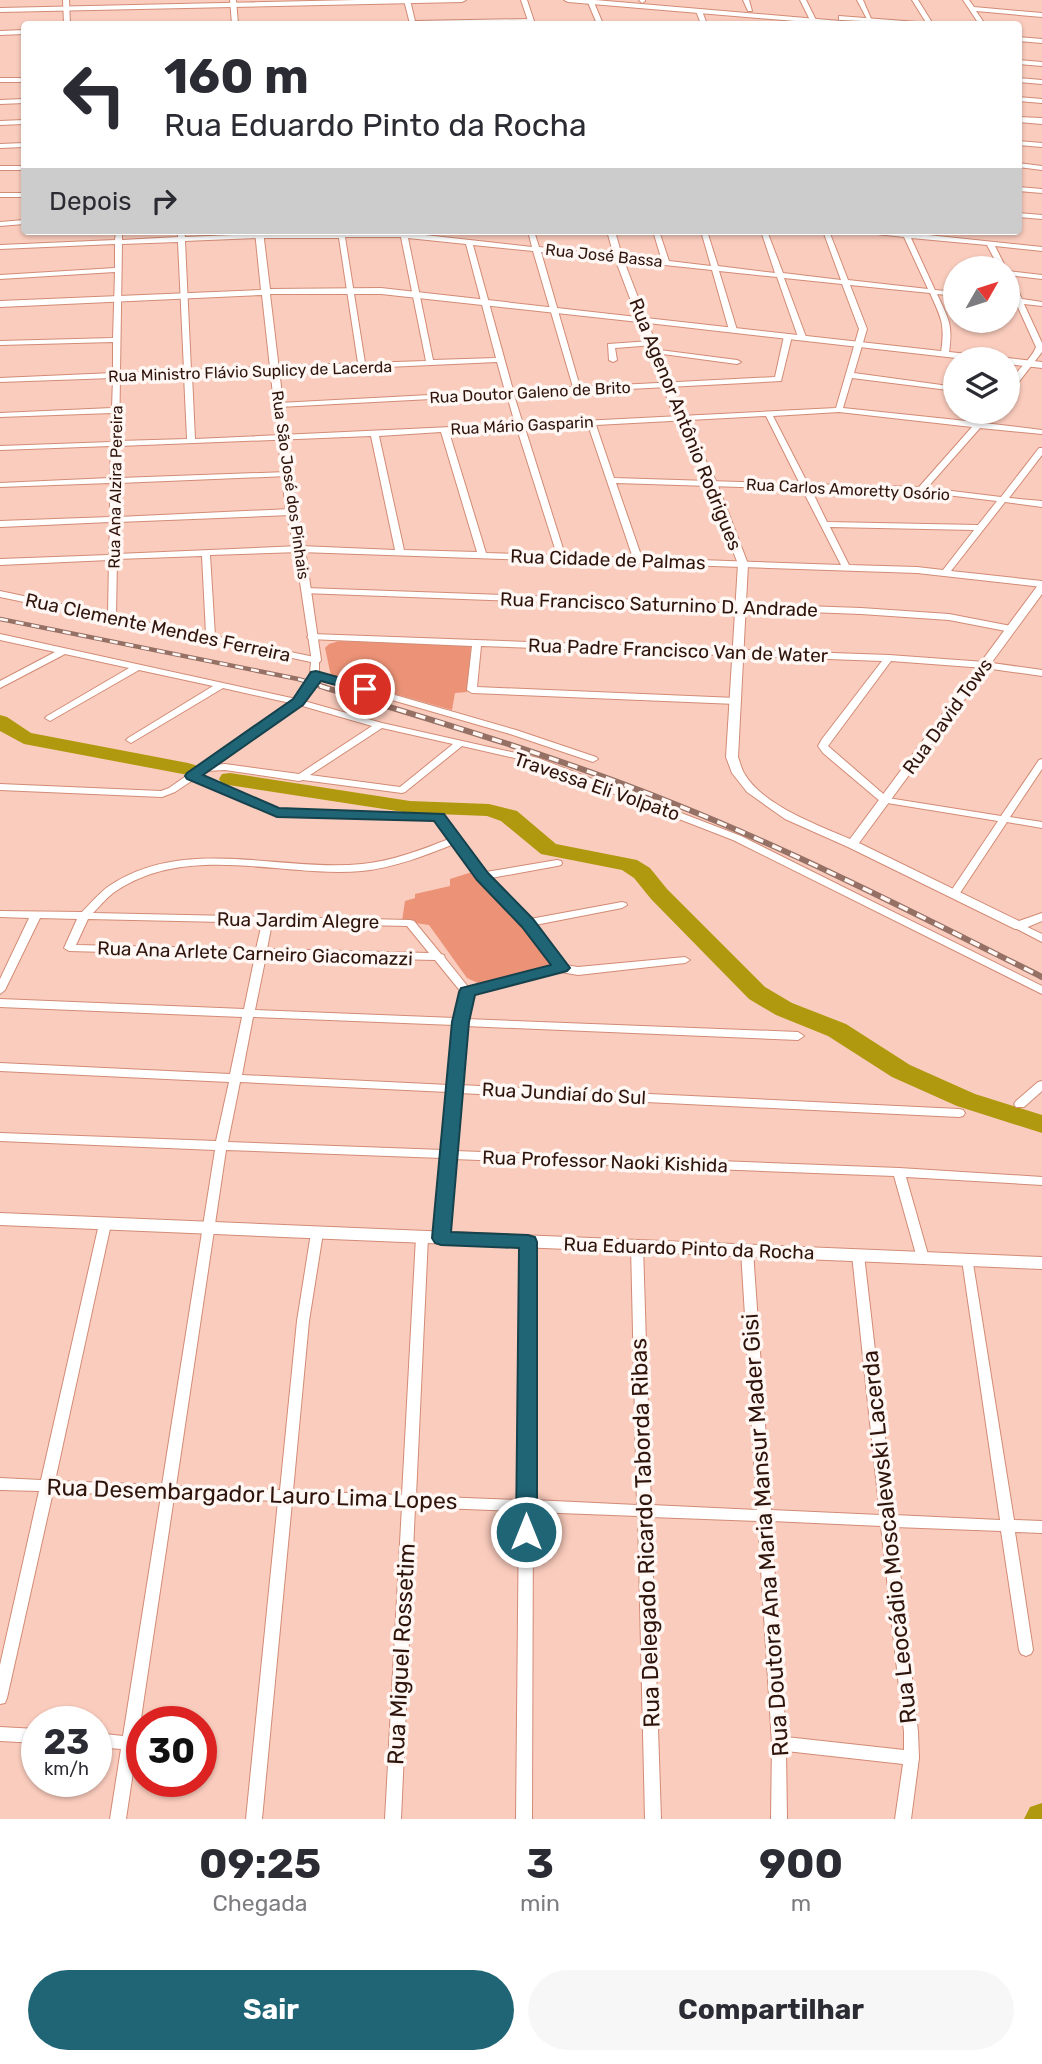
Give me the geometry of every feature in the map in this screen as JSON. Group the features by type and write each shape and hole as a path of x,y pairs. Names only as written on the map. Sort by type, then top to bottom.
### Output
{"main road":[{"path":"0,10 66,5 462,0"},
{"path":"568,0 696,5 812,20 882,21"},
{"path":"636,0 750,10 812,20"},
{"path":"1022,33 1042,35"},
{"path":"1022,39 1042,41"},
{"path":"0,80 21,80"},
{"path":"1022,119 1042,121"},
{"name":"Rua Eduardo Pinto da Rocha","path":"0,1219 1042,1263"}],"street":[{"path":"524,0 530,21"},
{"path":"746,0 750,10"},
{"path":"803,0 812,20"},
{"path":"860,0 870,20"},
{"path":"915,0 928,21"},
{"path":"966,0 980,21"},
{"path":"407,1 412,21"},
{"path":"591,1 599,21"},
{"path":"233,3 235,21"},
{"path":"972,9 1042,15"},
{"path":"0,33 21,32"},
{"path":"1022,62 1042,64"},
{"path":"1022,80 1042,82"},
{"path":"1022,99 1042,101"},
{"path":"0,102 21,102"},
{"path":"0,123 21,122"},
{"path":"1022,143 1042,145"},
{"path":"0,146 21,145"},
{"path":"1022,166 1042,168"},
{"path":"0,169 21,168"},
{"path":"1022,189 1042,191"},
{"path":"0,195 21,195"},
{"path":"1022,215 1042,217"},
{"path":"0,224 21,222"},
{"name":"Rua Ana Alzira Pereira","path":"112,618 119,235"},
{"path":"182,235 191,441"},
{"name":"Rua José Bassa","path":"0,247 119,242 182,235"},
{"name":"Rua São José dos Pinhais","path":"259,235 291,512 300,549 316,660 316,675 302,699"},
{"path":"341,235 362,367"},
{"path":"403,235 430,363"},
{"name":"Rua José Bassa","path":"420,235 943,292"},
{"path":"532,235 577,389"},
{"name":"Rua Agenor Antônio Rodrigues","path":"612,235 679,417 712,483 743,564 732,757 738,773 751,790 789,817 852,844 1042,939"},
{"path":"657,235 666,262"},
{"path":"705,235 733,330"},
{"path":"766,235 802,337"},
{"path":"828,235 863,329 839,410"},
{"path":"906,235 946,321 946,347"},
{"path":"920,235 1042,250"},
{"path":"469,241 483,301 519,426 562,558"},
{"path":"990,244 996,256"},
{"path":"0,277 118,270"},
{"path":"1020,275 1042,276"},
{"path":"0,304 266,292 415,293 943,353"},
{"path":"1020,301 1042,304"},
{"path":"1020,301 1040,347 1020,376"},
{"name":"Rua Doutor Galeno de Brito","path":"279,405 778,379 788,336"},
{"path":"0,343 118,340"},
{"path":"613,360 610,347 613,346 653,347 737,362"},
{"name":"Rua Ministro Flávio Suplicy de Lacerda","path":"0,380 501,360"},
{"path":"1020,363 1042,365"},
{"path":"850,375 943,387"},
{"path":"0,415 116,410"},
{"name":"Rua Mário Gasparin","path":"0,448 282,438 839,410 943,420"},
{"path":"768,413 846,567"},
{"path":"591,422 638,561"},
{"path":"921,490 979,424"},
{"name":"Rua Mário Gasparin","path":"979,424 1042,432"},
{"path":"444,429 482,555"},
{"path":"374,433 400,553"},
{"path":"945,573 1042,450"},
{"path":"0,485 287,474"},
{"name":"Rua Carlos Amoretty Osório","path":"611,480 921,490 1042,504"},
{"path":"0,524 291,512"},
{"path":"823,524 980,528"},
{"name":"Rua Cidade de Palmas","path":"0,562 300,549 846,567 945,573 1042,586"},
{"path":"206,553 211,638"},
{"name":"Rua David Tows","path":"852,844 1042,586"},
{"name":"Rua Francisco Saturnino D. Andrade","path":"306,591 949,617 1012,629"},
{"name":"Rua Clemente Mendes Ferreira","path":"0,594 316,660"},
{"name":"Travessa Eli Volpato","path":"0,637 220,686 302,699 380,725 535,760 737,838 1042,990"},
{"name":"Rua Padre Francisco Van de Water","path":"312,637 889,658 985,665 1042,673"},
{"path":"477,642 472,690 736,701"},
{"path":"0,685 64,651"},
{"path":"889,658 823,746 885,800 1042,825"},
{"path":"50,718 137,667"},
{"path":"316,675 513,732 593,759"},
{"path":"131,740 220,686"},
{"path":"0,787 162,794 302,699"},
{"path":"299,778 380,725"},
{"path":"202,768 225,767 402,790 459,744"},
{"path":"954,894 1042,762"},
{"path":"192,776 277,812 438,817 483,876 528,923 561,968"},
{"path":"84,916 112,889 167,864 188,862 365,867 410,856 456,840"},
{"path":"483,876 557,863"},
{"path":"528,923 622,905"},
{"name":"Rua Jardim Alegre","path":"0,914 410,923 467,992"},
{"path":"0,990 36,915"},
{"name":"Rua Ana Arlete Carneiro Giacomazzi","path":"84,916 69,948 440,957"},
{"path":"1019,926 1042,917"},
{"path":"136,1706 221,1147 268,919"},
{"path":"441,1238 460,1022 467,992 561,968 578,971 685,960"},
{"path":"0,1003 798,1036"},
{"name":"Rua Jundiaí do Sul","path":"0,1067 959,1113"},
{"path":"1020,1104 1042,1085"},
{"name":"Rua Professor Naoki Kishida","path":"0,1137 899,1172 1042,1181"},
{"path":"899,1172 923,1258"},
{"path":"0,1698 105,1224"},
{"path":"254,1819 303,1321 317,1233"},
{"name":"Rua Miguel Rossetim","path":"393,1819 422,1237"},
{"path":"524,1819 528,1242"},
{"name":"Rua Delegado Ricardo Taborda Ribas","path":"637,1246 653,1819"},
{"name":"Rua Doutora Ana Maria Mansur Mader Gisi","path":"747,1251 779,1743 779,1819"},
{"name":"Rua Leocádio Moscalewski Lacerda","path":"858,1255 911,1732 911,1758 903,1819"},
{"path":"968,1260 1026,1650"},
{"name":"Rua Desembargador Lauro Lima Lopes","path":"0,1484 1042,1527"},
{"path":"0,1734 21,1736"},
{"path":"779,1743 911,1758"},
{"path":"118,1819 126,1768"}],"shaded area":[{"path":"339,641 471,646 467,692 455,693 452,710 331,676 325,648"},
{"path":"475,871 556,965 480,984 467,978 429,925 402,921 405,901 415,898 415,894 450,886 450,879"}],"waterway":[{"path":"0,721 24,738 188,769"},
{"path":"230,779 410,807 489,810 509,816 549,849 629,865 642,873 659,894 757,993 784,1009 837,1030 901,1071 966,1100 1042,1124"}],"railway":[{"path":"0,619 298,679 326,687"},
{"path":"320,686 545,756 677,805 816,866 1042,977"}],"route":[{"path":"365,689 316,675 306,695 298,702 192,776 277,812 438,817 483,876 528,923 561,968 467,992 460,1022 441,1238 528,1242 526,1532"}]}
